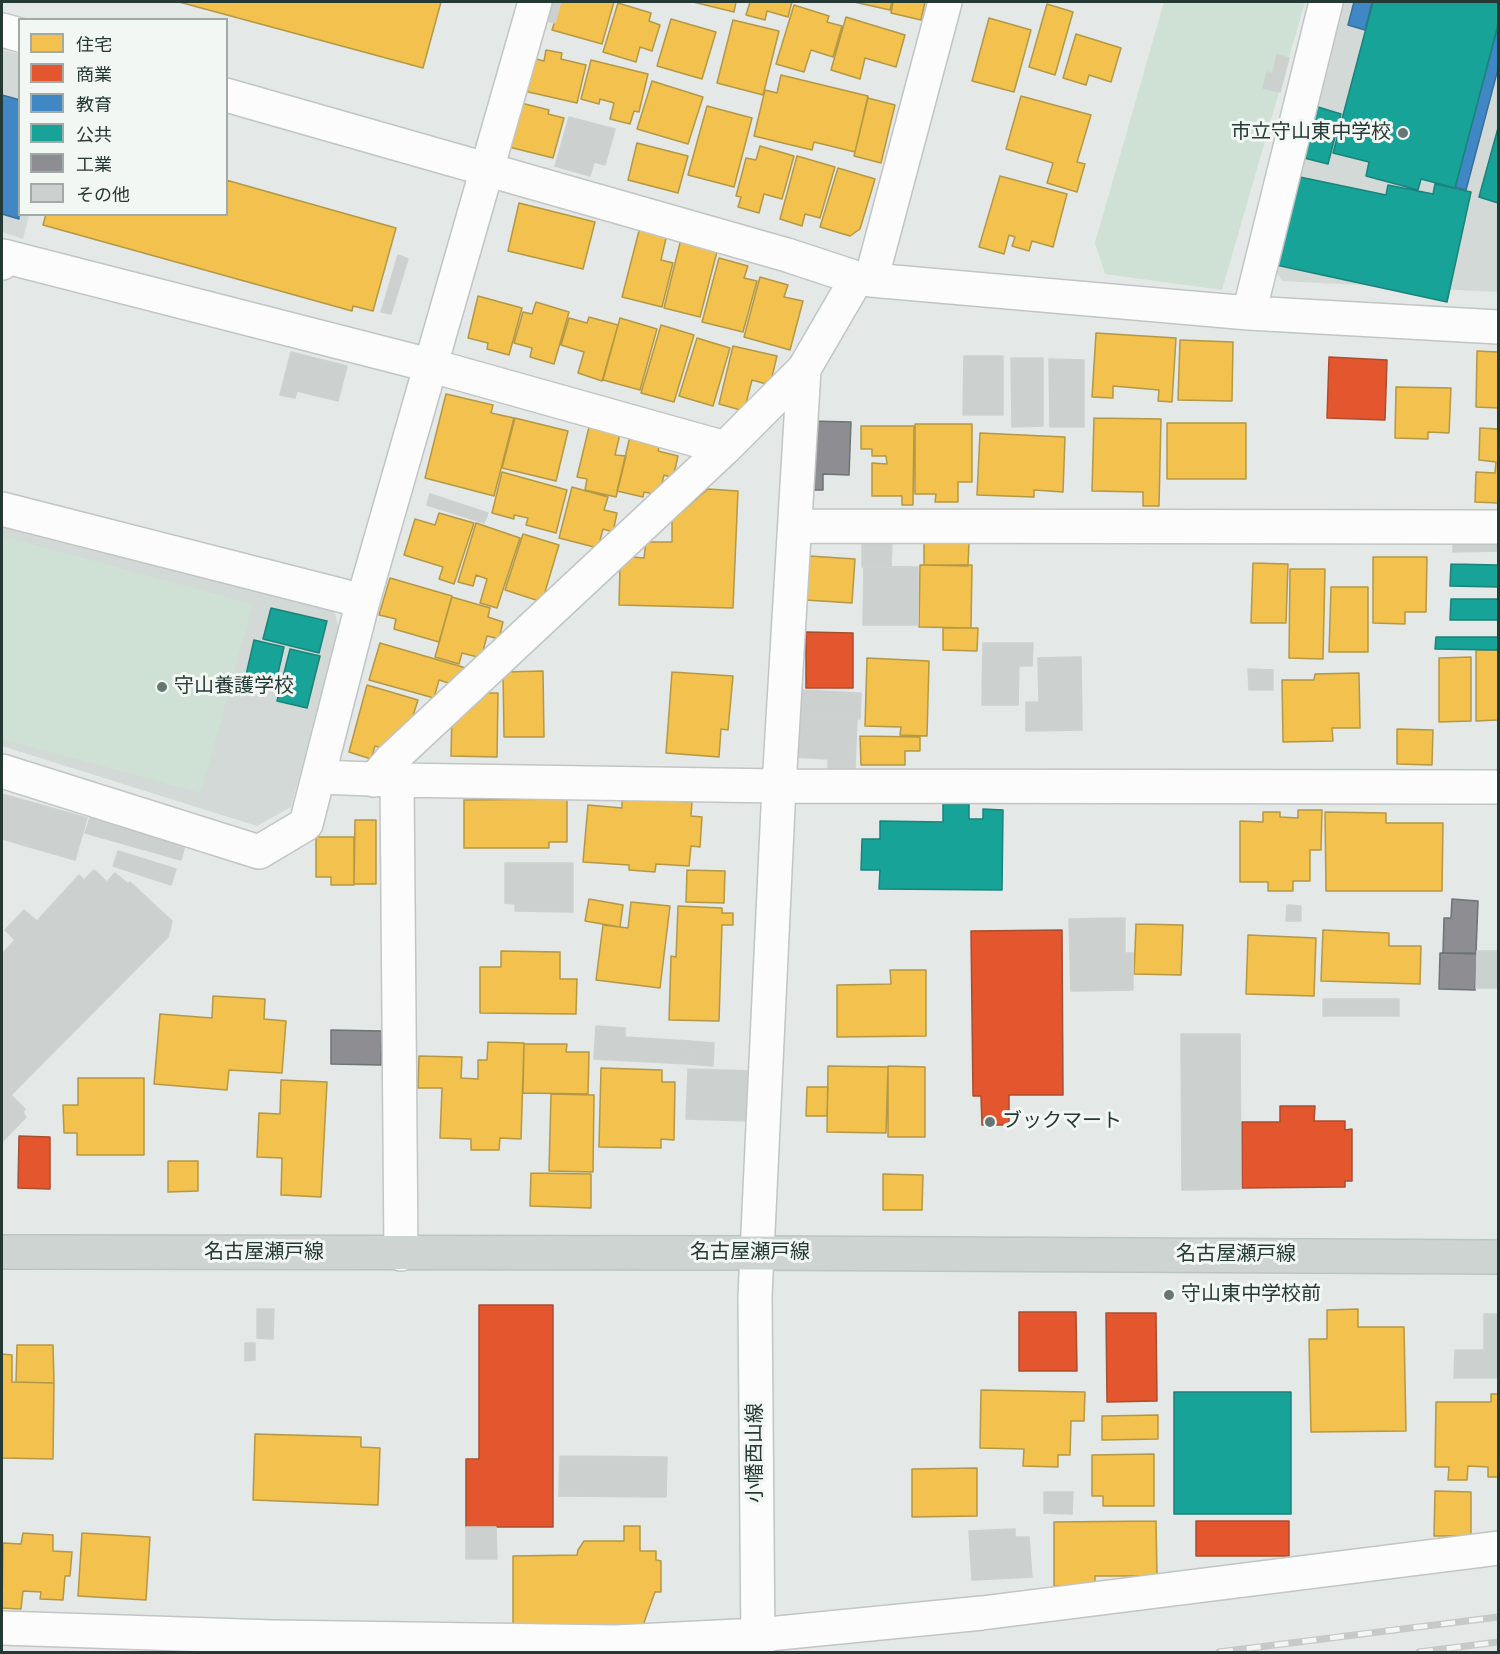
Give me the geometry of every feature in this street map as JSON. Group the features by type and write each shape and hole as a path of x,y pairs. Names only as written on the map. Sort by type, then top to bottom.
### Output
{"main road":[{"name":"名古屋瀬戸線","path":"2,1252 1498,1257"}],"street":[{"path":"2,771 259,852 306,824 363,601 535,2"},
{"path":"401,1254 385,780 391,760 725,447 804,369 864,279 945,2"},
{"path":"1249,313 1326,2"},
{"path":"2,30 18,34"},
{"path":"228,95 864,279 1249,313 1498,327"},
{"path":"2,263 3,256 429,365 725,447"},
{"name":"小幡西山線","path":"758,1644 755,1296 779,786 804,369"},
{"path":"2,508 363,601"},
{"path":"795,526 1498,527"},
{"path":"319,777 779,786 1498,787"},
{"path":"2,1628 273,1637 758,1644 982,1613 1498,1548"}],"shaded area":[{"name":"市立守山東中学校","path":"1342,2 1498,2 1498,292 1282,281 1272,265"},
{"path":"2,50 18,54 18,216 29,216 23,239 2,232"},
{"name":"守山養護学校","path":"2,524 334,609 339,629 291,807 257,826 2,746"}],"green space":[{"path":"1164,2 1305,2 1222,290 1105,274 1095,243"},
{"name":"守山養護学校","path":"2,536 253,604 201,793 2,739"}],"building: 住宅":[{"path":"179,2 441,2 423,68"},
{"path":"561,2 614,2 602,44 552,30"},
{"path":"693,2 736,2 734,12"},
{"path":"750,2 792,2 788,17 767,11 765,20 746,15"},
{"path":"854,2 892,2 890,10"},
{"path":"893,2 925,2 921,20 891,13"},
{"path":"618,3 651,13 649,21 660,25 652,51 640,47 636,62 603,52"},
{"path":"1047,4 1073,12 1055,75 1029,67"},
{"path":"794,5 829,16 827,22 842,26 833,57 811,50 804,72 776,64"},
{"path":"846,17 905,35 896,67 865,58 860,79 831,70"},
{"path":"989,18 1031,30 1014,92 972,81"},
{"path":"671,19 716,32 702,79 657,66"},
{"path":"733,20 779,31 763,95 717,83"},
{"path":"1076,34 1121,48 1111,82 1089,75 1086,85 1063,78"},
{"path":"546,50 562,53 561,59 586,65 577,103 524,91 532,58 544,61"},
{"path":"591,60 648,74 639,112 634,111 630,124 610,119 614,103 600,99 599,104 581,99"},
{"path":"781,75 868,96 855,152 814,142 812,150 754,136 765,90 777,93"},
{"path":"652,81 703,97 688,144 637,129"},
{"path":"1021,96 1091,115 1077,162 1085,164 1077,192 1047,183 1053,163 1006,149"},
{"path":"868,98 895,105 881,163 854,156"},
{"path":"521,103 549,110 548,114 564,118 553,158 505,146"},
{"path":"707,106 752,118 734,187 688,175"},
{"path":"637,143 688,156 678,193 628,180"},
{"path":"760,146 794,156 782,199 764,194 759,213 738,207 741,197 736,196 746,158 756,160"},
{"path":"797,156 835,167 820,218 805,214 802,226 780,219"},
{"path":"838,168 875,179 860,229 850,236 820,227"},
{"path":"1000,176 1067,194 1053,247 1032,241 1029,251 1012,246 1015,237 1009,235 1004,254 979,247"},
{"path":"228,181 396,228 373,311 353,306 352,311 43,225 45,216 228,216"},
{"path":"519,203 595,222 583,269 508,251"},
{"path":"640,227 667,234 661,260 673,263 662,307 622,297"},
{"path":"681,239 718,248 700,317 664,308"},
{"path":"719,258 748,266 744,278 757,281 743,332 702,322"},
{"path":"760,277 788,285 784,297 803,301 790,350 744,337"},
{"path":"478,296 522,308 509,355 487,349 488,343 468,338"},
{"path":"536,302 569,312 554,364 530,357 532,348 514,343 523,312 532,314"},
{"path":"589,317 618,325 602,381 578,373 584,352 561,345 569,318 587,323"},
{"path":"620,318 657,329 640,390 603,380"},
{"path":"661,325 694,335 674,402 641,393"},
{"path":"1096,333 1176,338 1172,402 1158,401 1159,390 1113,386 1113,398 1092,397"},
{"path":"697,338 730,348 713,406 679,396"},
{"path":"1180,340 1233,342 1232,401 1178,400"},
{"path":"733,346 777,356 770,385 752,380 744,411 719,404"},
{"path":"1477,351 1498,352 1498,408 1476,407"},
{"path":"1396,387 1451,388 1449,433 1428,432 1428,439 1395,438"},
{"path":"446,394 493,405 491,413 514,418 494,496 425,478"},
{"path":"515,418 568,431 556,481 502,468"},
{"path":"1094,418 1161,419 1159,506 1143,506 1143,492 1092,491"},
{"path":"590,423 621,430 615,455 626,456 616,497 585,490 587,479 577,477"},
{"path":"1167,423 1246,423 1246,479 1167,479"},
{"path":"915,424 972,424 972,482 958,482 958,502 935,502 936,494 915,494"},
{"path":"861,426 914,426 913,505 902,505 902,496 872,496 872,463 887,464 886,456 872,456 872,449 861,449"},
{"path":"1480,428 1498,429 1498,503 1475,502 1476,472 1495,473 1496,462 1479,460"},
{"path":"631,432 661,439 658,451 678,456 673,478 664,475 659,495 644,492 643,497 617,491"},
{"path":"980,433 1065,437 1063,492 1034,490 1034,497 977,495"},
{"path":"502,472 567,490 556,533 526,525 528,518 514,515 514,519 492,513"},
{"path":"572,487 608,497 604,510 617,513 613,532 603,529 598,548 559,538"},
{"path":"708,489 738,491 733,608 619,605 620,568 632,557 644,558 646,542 672,542 672,520"},
{"path":"439,513 474,523 454,584 439,579 443,567 404,555 415,519 435,525"},
{"path":"476,523 520,538 497,608 480,603 487,579 476,575 473,586 458,582"},
{"path":"523,534 559,545 542,602 505,590"},
{"path":"924,541 969,542 968,566 924,565"},
{"path":"809,556 855,559 852,603 806,600"},
{"path":"1373,557 1427,557 1426,612 1405,612 1405,624 1373,623"},
{"path":"1253,563 1288,564 1286,623 1251,623"},
{"path":"920,565 972,565 971,628 919,627"},
{"path":"1290,569 1325,569 1323,659 1289,658"},
{"path":"390,578 452,596 439,642 394,629 396,619 379,615"},
{"path":"1331,587 1368,587 1368,652 1329,652"},
{"path":"452,597 490,608 488,617 503,622 499,639 487,636 481,658 462,653 459,664 435,657"},
{"path":"943,628 978,628 977,651 943,650"},
{"path":"380,643 466,668 461,687 439,680 434,698 369,680"},
{"path":"1476,650 1498,650 1498,720 1476,721"},
{"path":"1471,657 1471,721 1439,722 1439,658"},
{"path":"867,658 929,661 927,736 900,735 901,727 865,726"},
{"path":"543,671 544,737 504,737 503,672"},
{"path":"672,672 733,676 728,730 721,729 719,757 666,753"},
{"path":"1359,673 1360,728 1332,728 1333,741 1283,742 1282,680 1314,680 1315,674"},
{"path":"367,685 418,700 412,719 396,732 393,744 385,749 375,746 371,759 349,752"},
{"path":"474,693 498,693 497,757 451,756 452,713"},
{"path":"1397,729 1433,730 1432,765 1397,764"},
{"path":"860,736 920,737 920,751 905,751 905,765 861,765"},
{"path":"622,797 692,802 691,816 702,817 700,847 691,846 689,866 656,864 655,872 629,870 629,865 583,862 588,805 622,808"},
{"path":"567,799 567,842 549,842 549,848 464,848 464,800"},
{"path":"1298,810 1322,810 1321,850 1310,850 1310,881 1293,881 1293,891 1268,891 1268,882 1240,882 1240,821 1263,822 1263,812 1280,812 1280,817 1298,818"},
{"path":"1325,812 1386,813 1386,823 1443,823 1442,891 1326,891"},
{"path":"355,820 376,820 376,884 354,884"},
{"path":"316,837 354,837 354,885 331,885 331,877 316,877"},
{"path":"687,870 725,871 724,903 686,902"},
{"path":"589,899 623,905 620,927 585,921"},
{"path":"631,902 670,906 660,988 596,980 603,925 628,928"},
{"path":"678,906 722,908 722,913 733,913 733,925 722,925 719,1021 669,1020 671,956 676,957"},
{"path":"1136,924 1183,925 1181,975 1134,974"},
{"path":"1323,930 1389,933 1389,946 1421,946 1420,984 1321,981"},
{"path":"1248,935 1316,938 1314,996 1246,994"},
{"path":"501,951 560,952 560,979 577,979 576,1014 480,1013 480,967 501,967"},
{"path":"890,970 926,970 926,1036 837,1037 837,985 891,984"},
{"path":"213,996 265,999 264,1019 286,1021 282,1073 229,1070 227,1090 154,1084 160,1014 212,1018"},
{"path":"488,1042 524,1043 521,1139 500,1138 499,1150 471,1150 471,1139 440,1138 442,1088 418,1088 419,1056 462,1057 461,1078 478,1079 478,1060 487,1060"},
{"path":"524,1044 567,1044 566,1052 589,1052 588,1094 523,1093"},
{"path":"828,1066 888,1067 886,1133 827,1132"},
{"path":"888,1066 925,1067 925,1137 888,1137"},
{"path":"601,1068 662,1070 662,1082 675,1082 674,1140 661,1139 661,1148 599,1147"},
{"path":"78,1078 144,1078 144,1155 77,1155 77,1133 64,1133 63,1105 78,1105"},
{"path":"281,1080 327,1082 321,1197 281,1195 282,1158 257,1157 259,1113 280,1114"},
{"path":"807,1087 828,1087 827,1116 806,1116"},
{"path":"551,1094 594,1095 593,1172 549,1171"},
{"path":"168,1161 198,1161 198,1191 168,1192"},
{"path":"531,1173 591,1174 591,1208 530,1206"},
{"path":"883,1174 923,1175 922,1210 883,1210"},
{"path":"1358,1309 1358,1327 1404,1327 1406,1431 1311,1432 1309,1339 1327,1339 1327,1310"},
{"path":"17,1345 53,1345 54,1383 16,1382"},
{"path":"2,1354 12,1355 12,1382 54,1383 53,1459 2,1458"},
{"path":"981,1390 1085,1392 1084,1421 1071,1421 1070,1455 1058,1455 1058,1467 1023,1466 1024,1449 980,1448"},
{"path":"1491,1394 1498,1394 1498,1477 1488,1477 1488,1467 1468,1466 1467,1480 1448,1480 1449,1467 1435,1467 1436,1402 1491,1402"},
{"path":"1158,1415 1158,1439 1102,1440 1102,1416"},
{"path":"255,1434 361,1437 361,1447 380,1448 378,1505 253,1500"},
{"path":"1154,1454 1154,1506 1103,1506 1103,1496 1092,1496 1092,1455"},
{"path":"977,1468 977,1516 912,1517 912,1469"},
{"path":"1435,1491 1471,1492 1471,1536 1434,1536"},
{"path":"1156,1521 1157,1576 1095,1576 1095,1586 1054,1586 1054,1522"},
{"path":"624,1526 640,1526 640,1551 656,1551 656,1560 661,1561 661,1592 655,1592 642,1628 513,1628 513,1556 577,1555 584,1541 624,1541"},
{"path":"23,1533 53,1535 53,1551 72,1552 70,1576 65,1576 63,1600 40,1599 41,1592 23,1591 21,1609 2,1608 3,1543 21,1544"},
{"path":"82,1533 150,1537 146,1600 78,1596"}],"building: 商業":[{"path":"1329,357 1387,360 1385,420 1327,418"},
{"path":"806,632 853,633 853,688 806,688"},
{"path":"1062,930 1063,1095 1009,1095 1009,1125 982,1125 981,1096 973,1096 971,931"},
{"path":"1280,1106 1315,1106 1314,1121 1345,1121 1345,1130 1352,1129 1352,1181 1345,1181 1345,1187 1242,1188 1242,1122 1280,1122"},
{"path":"19,1136 50,1137 50,1189 18,1188"},
{"path":"479,1305 553,1305 553,1527 466,1527 466,1459 479,1459"},
{"path":"1019,1312 1076,1312 1077,1371 1019,1371"},
{"path":"1106,1313 1156,1313 1157,1401 1107,1402"},
{"path":"1196,1521 1289,1521 1289,1556 1196,1556"}],"building: 教育":[{"path":"1354,2 1372,2 1365,30 1348,25"},
{"path":"1498,25 1498,69 1466,190 1455,187"},
{"path":"2,95 18,99 19,219 2,214"}],"building: 公共":[{"path":"1373,2 1498,2 1498,25 1455,188 1421,179 1418,190 1366,176 1369,162 1333,153"},
{"path":"1318,107 1341,114 1328,164 1304,158"},
{"path":"1498,128 1498,203 1479,197"},
{"path":"1295,176 1386,195 1388,185 1433,194 1435,184 1471,192 1447,302 1276,265"},
{"path":"1451,564 1498,565 1498,587 1450,586"},
{"path":"1451,599 1498,599 1498,620 1450,620"},
{"path":"271,608 327,621 319,653 263,639"},
{"path":"1436,637 1498,637 1498,650 1435,649"},
{"path":"254,640 284,647 276,682 246,675"},
{"path":"290,649 320,656 307,708 277,701"},
{"path":"943,804 969,804 969,819 983,819 983,809 1003,810 1002,890 879,889 880,870 861,870 862,839 880,839 880,821 943,822"},
{"path":"1174,1392 1291,1392 1291,1514 1174,1514"}],"building: 工業":[{"path":"808,421 851,422 849,475 823,474 823,490 807,490"},
{"path":"1452,899 1478,901 1476,953 1443,953 1444,918 1451,918"},
{"path":"1440,953 1477,954 1475,990 1439,989"},
{"path":"331,1030 382,1031 381,1065 331,1064"}],"building: その他":[{"path":"545,2 561,2 555,23 540,19"},
{"path":"1277,55 1289,58 1280,92 1263,88 1267,72 1273,74"},
{"path":"569,117 615,129 605,165 594,162 590,176 555,166"},
{"path":"398,255 408,259 391,314 381,312"},
{"path":"291,352 347,366 338,401 297,391 295,398 280,395"},
{"path":"964,356 1003,356 1003,415 963,415"},
{"path":"1011,358 1043,358 1043,426 1012,427"},
{"path":"1049,359 1084,360 1084,427 1050,427"},
{"path":"430,494 488,513 484,523 427,505"},
{"path":"862,541 892,541 891,567 862,567"},
{"path":"1498,544 1498,551 1453,552 1453,545"},
{"path":"864,566 918,567 918,625 863,625"},
{"path":"983,643 1033,643 1032,666 1019,666 1018,705 982,705"},
{"path":"1081,657 1082,730 1026,731 1026,702 1039,702 1038,658"},
{"path":"1248,669 1273,670 1273,690 1249,690"},
{"path":"799,690 861,693 860,719 798,716"},
{"path":"797,716 857,719 855,768 828,768 828,759 794,757"},
{"path":"2,794 87,818 75,860 2,839"},
{"path":"90,818 185,845 181,860 85,833"},
{"path":"118,851 176,869 171,885 113,866"},
{"path":"505,863 573,863 573,912 515,911 515,904 505,903"},
{"path":"94,870 107,882 115,873 128,884 130,882 172,921 168,937 11,1095 25,1109 23,1112 26,1117 2,1142 2,954 15,940 5,930 24,910 37,921 79,875 84,880"},
{"path":"1287,905 1301,906 1301,921 1286,921"},
{"path":"1125,918 1125,953 1133,953 1133,990 1071,991 1069,919"},
{"path":"1477,951 1498,951 1498,988 1476,988"},
{"path":"1323,999 1399,999 1399,1016 1323,1016"},
{"path":"596,1026 625,1028 625,1037 690,1041 689,1064 594,1059"},
{"path":"1181,1034 1240,1034 1241,1189 1182,1190"},
{"path":"690,1041 714,1043 713,1066 689,1064"},
{"path":"688,1069 752,1071 751,1121 686,1119"},
{"path":"257,1309 274,1309 273,1339 257,1338"},
{"path":"1484,1314 1498,1314 1498,1378 1454,1378 1455,1350 1484,1350"},
{"path":"245,1343 255,1343 255,1360 245,1361"},
{"path":"560,1456 667,1457 666,1497 559,1496"},
{"path":"1044,1492 1073,1492 1072,1514 1044,1513"},
{"path":"466,1527 496,1527 497,1559 466,1559"},
{"path":"1015,1529 1015,1537 1029,1537 1032,1577 972,1580 969,1531"}],"railway":[{"path":"1219,1652 1498,1617"},
{"path":"1419,1652 1498,1642"}],"place":[{"name":"市立守山東中学校","path":"1403,133"},
{"name":"守山養護学校","path":"162,687"},
{"name":"ブックマート","path":"990,1122"},
{"name":"守山東中学校前","path":"1169,1295"}]}
